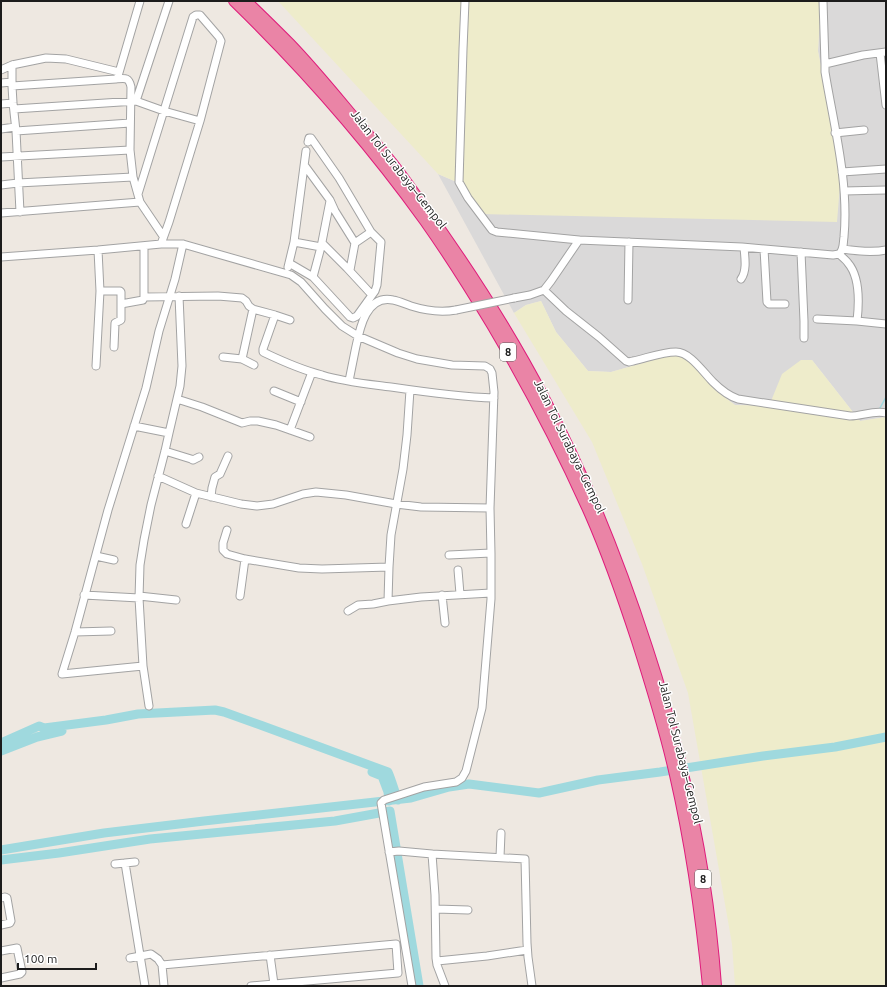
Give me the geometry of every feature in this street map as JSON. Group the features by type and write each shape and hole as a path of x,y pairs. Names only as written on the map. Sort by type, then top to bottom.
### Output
{"highway":[{"name":"Jalan Tol Surabaya–Gempol","path":"234,1 300,68 340,113 426,222 459,272 509,354 536,403 590,515 624,603 678,770 692,818 703,877 714,958 716,986"},
{"name":"Jalan Tol Surabaya–Gempol","path":"246,1 326,84 393,164 442,232 467,268 514,344 544,398 575,461 609,539 634,606 658,680 678,770 702,922 708,986"}],"street":[{"path":"118,76 140,1"},
{"path":"163,236 140,202 133,176 130,150 130,123 134,101 170,1"},
{"path":"465,1 459,182 468,198 492,230 504,233 579,240 628,249 745,254 764,249 801,254 834,255 841,252 877,252 886,250"},
{"path":"824,1 824,64 844,191 845,214 841,252 852,269 855,278 859,308 856,322"},
{"path":"138,194 192,17 200,14 221,40 200,120 161,244"},
{"path":"824,64 883,52 886,105"},
{"path":"1,70 12,65 46,58 66,59 128,79 134,101"},
{"path":"12,65 13,106 16,129 20,212"},
{"path":"1,83 12,84 118,76"},
{"path":"1,104 13,106 134,101 164,111 200,120"},
{"path":"1,129 130,123"},
{"path":"836,133 864,130"},
{"path":"289,263 313,277 350,317 353,318 357,316 378,285 381,242 370,232 339,178 311,138 308,138 308,142"},
{"path":"1,157 130,150"},
{"path":"286,274 294,242 306,151"},
{"path":"305,166 330,200 335,211 355,243"},
{"path":"842,172 886,168"},
{"path":"1,185 133,176"},
{"path":"844,191 886,190"},
{"path":"313,277 330,200"},
{"path":"1,213 140,202"},
{"path":"350,270 355,243 370,232"},
{"path":"349,381 361,323 365,314 376,303 381,300 391,299 410,306 437,312 456,310 530,295 544,290 579,240"},
{"path":"294,242 321,245 350,270 372,295"},
{"path":"1,257 161,244 184,244 291,275 301,282 342,326 358,336 398,353 417,359 452,365 488,367 490,369 492,373 494,398 490,508 491,593 481,715 465,775 462,778 456,782 424,788 397,795 382,801 383,812 393,852 412,986"},
{"path":"143,666 62,674 108,510 146,388 159,331 184,244"},
{"path":"144,246 144,297"},
{"path":"628,249 628,300"},
{"path":"764,249 767,302 769,304 785,304"},
{"path":"96,366 100,291 98,250"},
{"path":"741,279 744,275 745,254"},
{"path":"801,254 804,338"},
{"path":"100,291 120,290 121,292 121,320 115,323 114,347"},
{"path":"544,290 566,311 608,344 626,361 634,361 663,354 680,352 692,360 714,383 732,397 738,399 850,416 880,411 886,413"},
{"path":"149,706 143,666 139,571 151,505 180,386 182,366 179,296"},
{"path":"121,304 143,300 144,297 218,296 242,298 253,309 290,320"},
{"path":"242,360 253,309"},
{"path":"275,315 262,349 263,352 285,362 332,378 349,381 466,397 494,398"},
{"path":"817,320 886,324"},
{"path":"223,357 242,360 254,365"},
{"path":"290,430 312,372"},
{"path":"388,601 391,535 404,462 410,390"},
{"path":"274,391 301,402"},
{"path":"177,399 242,423 250,420 258,421 276,425 310,437"},
{"path":"134,426 169,433"},
{"path":"165,451 193,460 199,457"},
{"path":"211,497 215,477 220,474 228,456"},
{"path":"158,476 196,493 241,504 265,506 281,503 309,492 316,492 432,508 490,508"},
{"path":"186,524 196,493"},
{"path":"227,530 222,543 223,550 227,554 245,559 280,566 307,569 389,567"},
{"path":"449,556 491,553"},
{"path":"96,556 114,560"},
{"path":"240,596 245,559"},
{"path":"458,570 460,594"},
{"path":"348,611 358,605 388,601 442,595 491,593"},
{"path":"84,595 176,600"},
{"path":"442,595 445,623"},
{"path":"75,632 111,631"},
{"path":"500,857 501,833"},
{"path":"393,852 500,857 525,860 527,950 532,986"},
{"path":"432,854 436,910 437,961 445,986"},
{"path":"115,864 135,862"},
{"path":"125,863 145,986"},
{"path":"1,898 7,898 11,921 10,923 1,925"},
{"path":"436,910 468,910"},
{"path":"162,965 396,944 398,973 251,986"},
{"path":"1,951 17,948 22,972 20,974 1,978"},
{"path":"437,961 527,950"},
{"path":"130,958 151,954 158,958 162,965 164,986"},
{"path":"270,955 274,984"}],"shaded area":[{"path":"278,1 821,1 818,51 841,173 837,222 481,214 459,183 438,174"},
{"path":"821,1 886,1 886,417 860,421 812,360 769,406 735,405 715,390 694,363 675,353 611,372 588,371 556,332 541,301 526,305 514,313 438,174 459,183 841,173 818,51"},
{"path":"541,301 556,332 588,371 611,372 675,353 694,363 715,390 735,405 769,406 782,374 801,360 812,360 860,421 886,417 886,986 735,986 732,944 688,693 642,564 592,442 514,313 526,305"}],"waterway":[{"path":"880,408 886,397"},
{"path":"1,743 39,726 44,728 106,720 138,714 215,710 388,772 398,800"},
{"path":"1,751 37,737 62,731"},
{"path":"1,850 104,833 411,798 449,787 469,784 539,793 598,780 835,747 886,737"},
{"path":"372,772 382,776 388,792 389,801 393,800"},
{"path":"1,860 150,839 335,821 390,811 419,986"}]}
